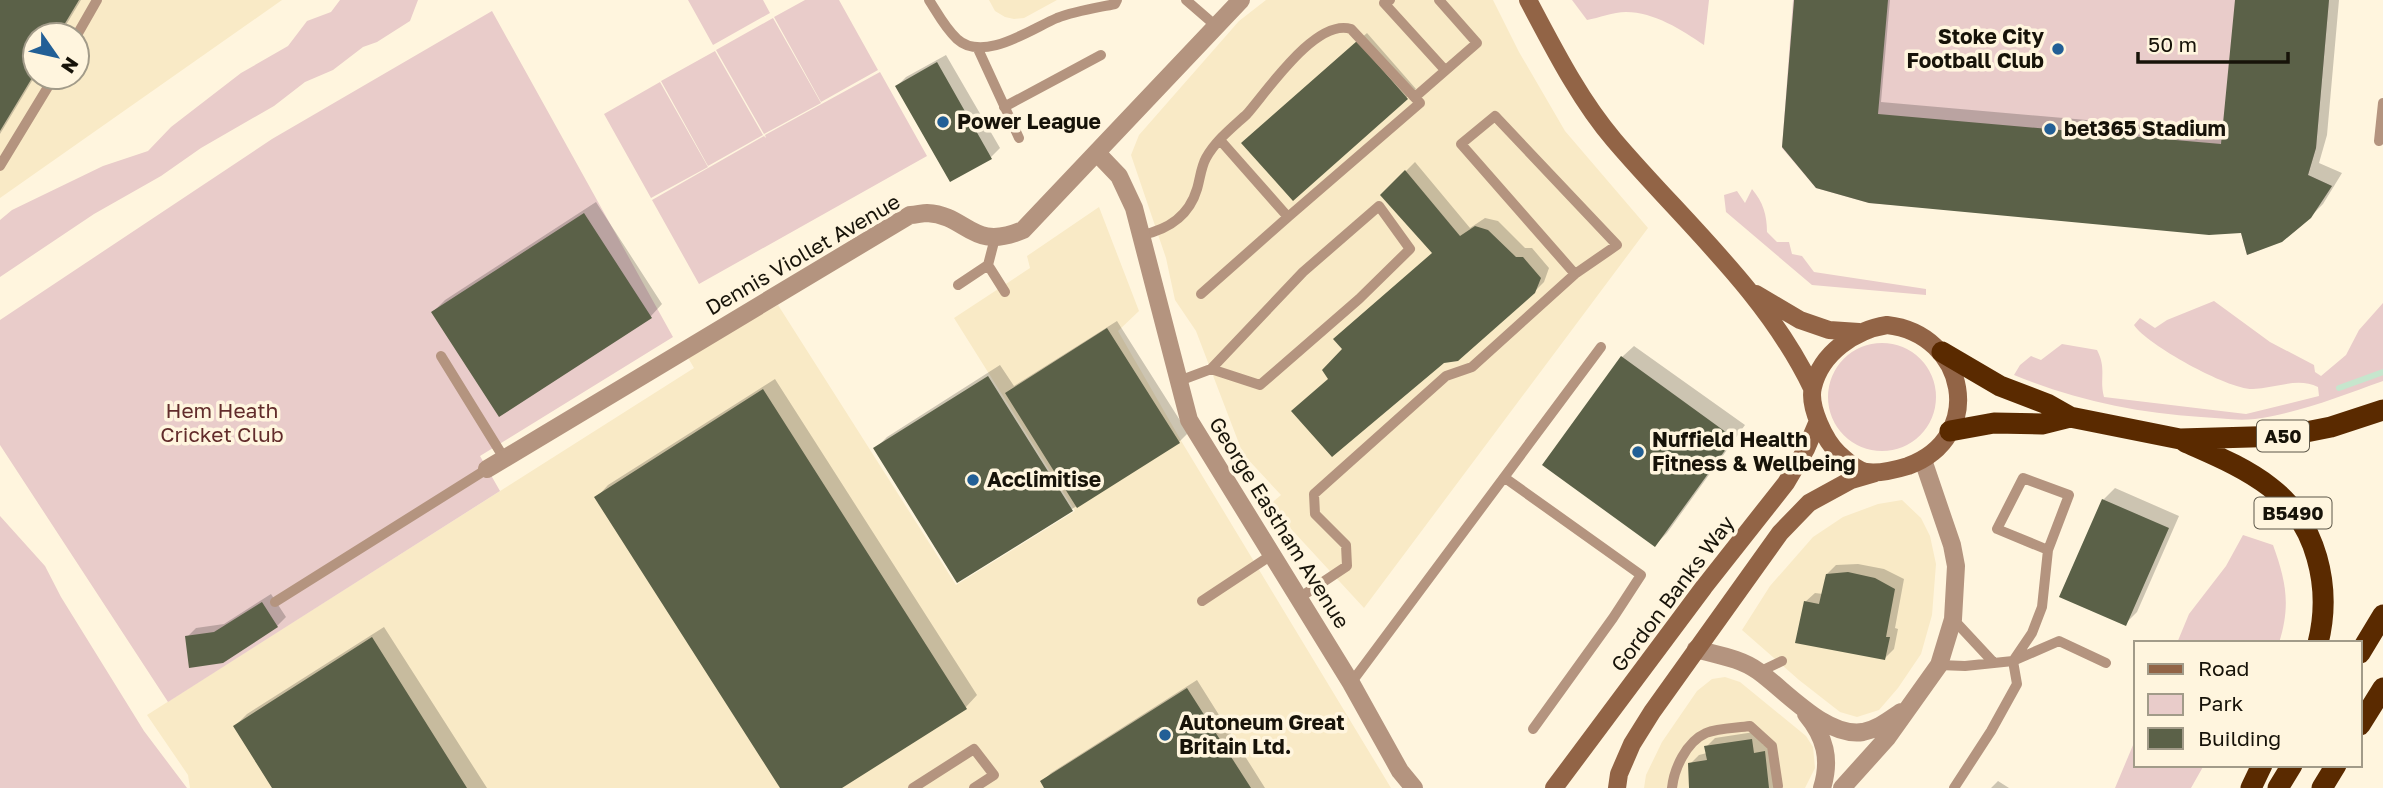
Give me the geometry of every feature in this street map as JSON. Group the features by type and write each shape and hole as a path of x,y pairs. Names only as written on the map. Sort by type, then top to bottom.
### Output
{"highway":[{"path":"1942,352 2000,386 2046,404 2070,417 2179,439"},
{"name":"A50","path":"2179,439 2286,436 2330,427 2383,410"},
{"path":"1950,431 1980,424 2042,424 2070,417"},
{"name":"B5490","path":"2179,439 2248,472 2272,488 2301,523 2311,539 2319,561 2323,584 2324,609 2318,641"},
{"path":"2362,650 2383,615"},
{"path":"2362,722 2383,688"},
{"path":"2251,788 2261,767"},
{"path":"2278,788 2291,767"},
{"path":"2322,788 2335,767"}],"main road":[{"path":"1528,0 1550,42 1612,137 1748,289 1797,355 1812,388 1818,421 1835,450 1853,466 1875,473"},
{"path":"1617,788 1619,774 1632,744 1696,649 1780,533 1809,503 1851,480 1896,470 1933,454 1947,439 1956,419 1958,389 1952,369 1942,352 1915,332 1887,325 1858,332 1829,330 1800,320 1748,289"},
{"path":"1812,388 1830,356 1858,332"},
{"name":"Gordon Banks Way","path":"1554,788 1704,587 1786,483 1806,449 1818,421"}],"street":[{"path":"995,238 1010,236 1023,230 1241,0"},
{"name":"George Eastham Avenue","path":"1097,153 1119,176 1126,188 1142,235 1189,420 1351,683 1400,771 1413,788"},
{"name":"Dennis Viollet Avenue","path":"487,469 910,215 936,215 979,235 995,238"},
{"path":"1842,788 1887,738 1939,664 1953,619 1956,566 1952,545 1923,460"},
{"path":"1696,649 1742,662 1759,672 1804,710 1824,742 1828,762 1822,788"},
{"path":"1804,710 1852,733 1876,728 1907,708"}],"lane":[{"path":"85,21 97,0"},
{"path":"929,0 960,42 978,49 1017,38 1058,18 1115,4 1118,0"},
{"path":"1186,0 1216,26"},
{"path":"1390,0 1384,3 1445,70"},
{"path":"1415,97 1477,43 1439,0"},
{"path":"1142,235 1170,226 1184,214 1192,204 1205,161 1220,140 1301,51 1335,28 1351,29 1419,103 1201,294"},
{"path":"978,49 1019,138"},
{"path":"1004,107 1101,55"},
{"path":"0,166 46,91"},
{"path":"2379,141 2383,103"},
{"path":"1299,598 1347,566 1346,545 1315,514 1314,494 1446,376 1472,367 1575,274 1617,245 1495,116 1461,144 1575,274"},
{"path":"1220,140 1288,217"},
{"path":"1179,381 1210,369 1303,272 1379,206 1410,250 1261,385 1210,369"},
{"path":"958,285 988,265 995,238"},
{"path":"988,265 1005,292"},
{"path":"1351,683 1601,347"},
{"path":"441,356 504,458"},
{"path":"275,602 487,469"},
{"path":"1505,478 1641,575 1533,729"},
{"path":"1954,788 1991,732 2017,684 2013,661 2032,633 2042,607 2048,550 2069,495 2023,478 1997,529 2048,550"},
{"path":"1202,601 1273,555"},
{"path":"1953,619 1994,663"},
{"path":"1939,664 1965,666 2013,661 2059,641 2106,663"},
{"path":"1759,672 1782,661"},
{"path":"1672,788 1674,775 1685,751 1705,733 1750,726 1772,746 1778,786"},
{"path":"913,788 974,749 994,775 974,788"}],"shaded area":[{"path":"0,0 282,0 0,198"},
{"path":"989,0 1057,0 1024,18 1014,19 995,11"},
{"path":"1266,0 1493,0 1519,52 1565,131 1648,228 1364,608 1269,505 1281,495 1243,454 1196,331 1175,300 1166,258 1131,155 1139,135 1239,21"},
{"path":"1099,207 1139,311 1118,331 1183,444 1391,788 190,788 188,775 147,715 694,368 687,356 778,305 956,585 1075,511 954,318 1030,268 1027,256"},
{"path":"1902,500 1921,518 1930,536 1936,564 1932,615 1921,654 1898,688 1879,710 1857,717 1840,712 1742,630 1770,586 1813,537 1843,517 1878,504"},
{"path":"1725,677 1740,682 1806,736 1813,747 1815,768 1805,788 1644,788 1646,775 1662,742 1697,691 1712,679"}],"green space":[{"path":"340,0 418,0 410,21 377,42 363,47 333,70 305,82 274,106 94,214 0,277 0,220 12,210 103,166 148,151 171,127 241,73 288,46 307,21 331,12"},
{"path":"688,0 763,0 770,13 713,45"},
{"path":"805,0 839,0 878,70 821,102 774,17"},
{"path":"1572,0 1709,0 1704,45 1667,23 1647,15 1626,12 1587,20"},
{"name":"bet365 Stadium","path":"1793,0 2329,0 2316,148 2308,175 2332,186 2297,230 2276,243 2247,255 2241,233 1869,203 1816,188 1782,148"},
{"name":"Hem Heath Cricket Club","path":"492,11 673,337 480,456 500,491 168,702 0,445 0,320 272,139"},
{"path":"773,18 821,103 764,134 716,50"},
{"path":"715,51 763,135 708,166 661,81"},
{"path":"880,72 927,156 699,284 652,200"},
{"path":"660,82 708,167 651,198 604,114"},
{"path":"1752,189 1764,209 1767,232 1777,242 1789,242 1792,254 1802,256 1814,272 1926,289 1926,295 1812,285 1726,212 1724,195 1737,191 1745,203"},
{"path":"2214,301 2270,342 2314,365 2315,372 2321,376 2346,355 2359,330 2383,303 2383,381 2304,408 2241,420 2129,409 2059,392 2014,375 2020,365 2031,356 2041,360 2062,344 2097,350 2102,363 2104,397 2246,414 2319,396 2318,387 2310,384 2253,389 2226,382 2171,354 2142,334 2134,325 2140,318 2155,328 2167,320"},
{"path":"1882,343 1903,347 1920,359 1932,376 1936,397 1932,418 1920,435 1903,447 1882,451 1861,447 1844,435 1832,418 1828,397 1832,376 1844,359 1861,347"},
{"path":"0,516 45,566 61,597 144,731 187,788 0,788"},
{"path":"2243,535 2273,545 2284,582 2286,605 2280,641 2178,641 2189,614 2226,566"},
{"path":"2134,743 2134,767 2203,767 2191,788 2115,788"}],"building":[{"path":"0,0 79,0 66,21 21,21 21,91 24,91 0,131"},
{"name":"bet365 Stadium","path":"1794,0 1888,0 1878,114 2221,144 2235,0 2329,0 2316,148 2308,175 2332,186 2311,218 2282,242 2247,255 2241,233 2209,235 1869,203 1816,188 1782,147"},
{"path":"1357,41 1408,99 1293,201 1241,143"},
{"name":"Power League","path":"937,62 992,159 950,182 895,86"},
{"path":"1405,170 1460,236 1475,226 1488,230 1516,257 1523,257 1541,278 1535,293 1458,361 1444,363 1332,457 1291,411 1328,379 1322,370 1342,349 1333,339 1432,253 1380,195"},
{"path":"584,213 652,318 499,417 431,312"},
{"path":"1107,328 1180,443 1077,508 1005,393"},
{"name":"Nuffield Health Fitness & Wellbeing","path":"1621,356 1734,438 1655,547 1542,465"},
{"name":"Acclimitise","path":"988,376 1073,511 957,583 873,448"},
{"path":"763,389 967,709 842,788 780,788 594,497"},
{"path":"2102,499 2169,528 2126,626 2059,597"},
{"path":"1848,572 1875,578 1895,589 1886,637 1890,637 1885,660 1795,643 1804,601 1819,604 1826,574"},
{"path":"262,602 278,627 223,663 189,668 185,636 214,632"},
{"path":"372,637 467,788 272,788 233,726"},
{"name":"Autoneum Great Britain Ltd.","path":"1187,688 1251,788 1044,788 1040,781"},
{"path":"1752,739 1754,753 1765,751 1769,788 1689,788 1688,763 1707,760 1704,746"}],"waterway":[{"path":"2339,388 2383,372"}],"place":[{"name":"Stoke City Football Club","path":"2058,49"},
{"name":"Power League","path":"943,122"},
{"name":"bet365 Stadium","path":"2050,129"},
{"name":"Nuffield Health Fitness & Wellbeing","path":"1638,452"},
{"name":"Acclimitise","path":"973,480"},
{"name":"Autoneum Great Britain Ltd.","path":"1165,735"}]}
